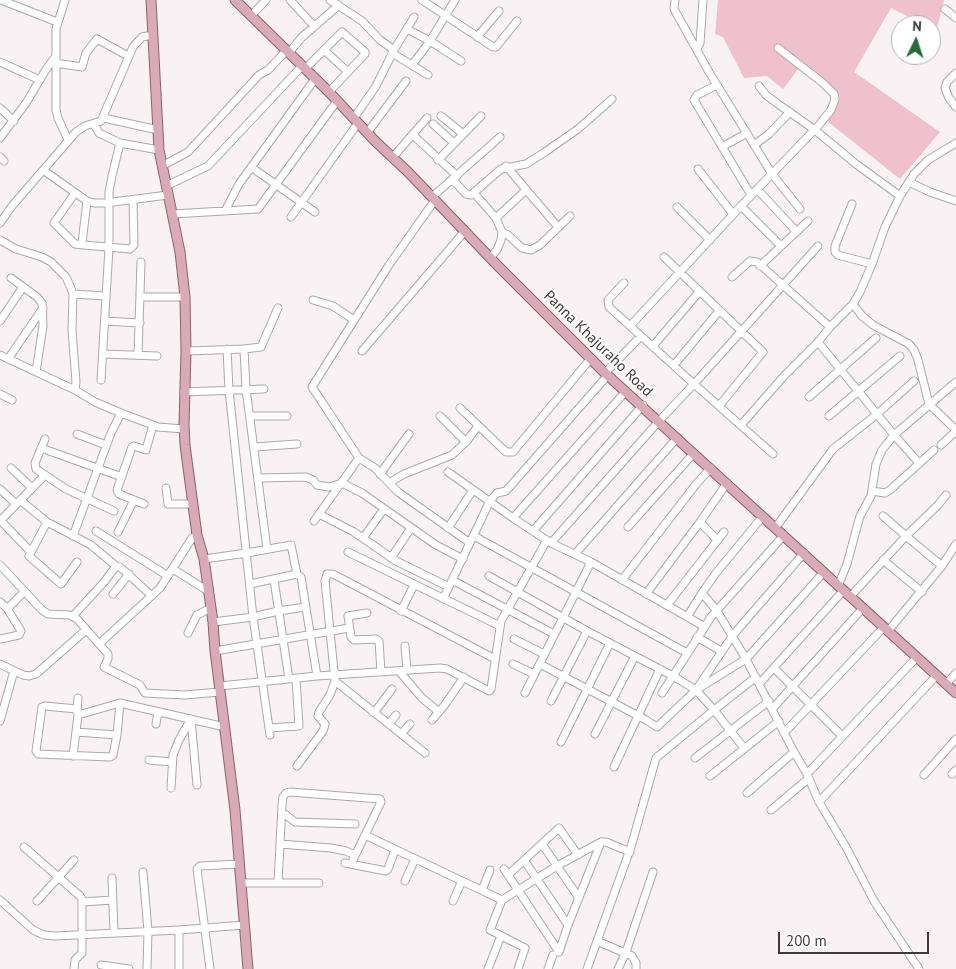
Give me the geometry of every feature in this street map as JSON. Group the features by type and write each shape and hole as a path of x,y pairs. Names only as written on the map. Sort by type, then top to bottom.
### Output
{"main road":[{"path":"151,0 159,150 180,252 185,297 184,429 197,535 204,559 213,622 240,864 248,969"},
{"name":"Panna Khajuraho Road","path":"236,0 434,198 490,258 606,374 956,693"}],"street":[{"path":"1,0 58,22"},
{"path":"65,0 58,22 55,60 56,110 68,140"},
{"path":"251,16 266,0"},
{"path":"290,0 314,26"},
{"path":"330,0 362,21 393,52 428,75"},
{"path":"422,0 490,46 496,47 517,21"},
{"path":"412,65 430,41 455,0"},
{"path":"668,0 772,174 800,209"},
{"path":"674,9 675,0"},
{"path":"697,49 700,43 703,0"},
{"path":"162,166 188,152 259,75 268,70 339,5"},
{"path":"945,9 956,18"},
{"path":"477,37 499,11"},
{"path":"291,217 356,121 414,17"},
{"path":"407,29 461,61"},
{"path":"43,170 87,201 94,203 132,200 167,190 208,166 303,67 343,32 365,53 329,92"},
{"path":"2,218 68,140 81,128 101,121 104,118 108,103 133,47 142,37 153,35"},
{"path":"55,60 82,67 86,53 96,40 128,56"},
{"path":"630,326 733,214 815,130 831,110 835,100 834,94 823,83 778,48"},
{"path":"324,50 348,72"},
{"path":"0,138 14,121 55,60"},
{"path":"0,62 40,80"},
{"path":"955,105 949,98 945,88 947,82 956,73"},
{"path":"225,211 239,184 315,79"},
{"path":"367,133 406,81"},
{"path":"717,84 697,95 694,100 722,146 754,192 796,231"},
{"path":"759,86 766,95 815,130 856,164 900,196"},
{"path":"413,135 438,160 468,195 474,193 506,166 526,164 536,158 578,129 612,99"},
{"path":"172,214 258,209 337,101"},
{"path":"0,108 14,121"},
{"path":"754,145 769,134 790,112"},
{"path":"441,116 463,134"},
{"path":"438,160 481,116"},
{"path":"104,118 158,130"},
{"path":"393,157 427,118"},
{"path":"94,124 98,133 120,143 159,150"},
{"path":"433,124 454,143"},
{"path":"722,146 747,134"},
{"path":"470,543 398,492 374,468 359,458 312,388 389,265 434,198 500,136"},
{"path":"101,380 112,176 120,143"},
{"path":"741,424 853,304 860,292 900,196 914,174 928,160 956,143"},
{"path":"252,166 315,212"},
{"path":"506,166 558,227"},
{"path":"698,169 733,214"},
{"path":"909,182 956,201"},
{"path":"496,218 526,190"},
{"path":"75,193 54,223 75,244 109,248 130,249 133,247 132,200"},
{"path":"474,193 496,218 502,232 497,250 490,258"},
{"path":"84,245 82,243 87,201"},
{"path":"852,204 835,246 836,252 838,255 872,264"},
{"path":"741,206 781,246"},
{"path":"677,208 710,240"},
{"path":"502,232 522,248 530,250 540,245 570,216"},
{"path":"760,266 808,221"},
{"path":"362,351 464,231"},
{"path":"0,240 9,247 42,257 51,262 66,278 73,294 72,330 75,390"},
{"path":"0,565 45,612 73,616 108,656 104,667 140,685 144,693 184,695 262,681 317,676 334,678 381,672 440,668 447,669 489,691 491,689 500,626 508,609 549,542 818,246"},
{"path":"664,257 742,331 763,354 719,406"},
{"path":"732,278 750,261 757,262 830,327"},
{"path":"138,355 141,262"},
{"path":"11,278 41,300 43,308 42,337 36,372"},
{"path":"624,283 608,300 609,306 773,454"},
{"path":"0,320 23,287"},
{"path":"653,346 699,292"},
{"path":"73,294 106,296"},
{"path":"140,297 185,297"},
{"path":"313,300 333,306 354,320"},
{"path":"853,304 862,316 873,325 909,344 914,350 929,404 956,430 884,494 872,491"},
{"path":"8,359 43,308"},
{"path":"186,351 261,348 278,308"},
{"path":"674,365 719,311"},
{"path":"105,321 140,323"},
{"path":"443,599 490,502 498,493 506,491 641,336"},
{"path":"808,397 876,338"},
{"path":"818,342 876,415 919,463"},
{"path":"227,349 229,390 256,644 270,732 299,726 274,580"},
{"path":"244,349 246,389 268,548"},
{"path":"103,354 158,356"},
{"path":"0,355 121,413 153,425 184,429"},
{"path":"829,416 900,356"},
{"path":"460,408 506,452 515,450 591,358"},
{"path":"776,527 833,449 876,415 914,381"},
{"path":"844,591 846,564 860,516 872,491 876,464 882,450 894,435 956,382"},
{"path":"184,392 264,388"},
{"path":"513,518 626,391"},
{"path":"0,394 12,400"},
{"path":"533,531 642,405"},
{"path":"73,536 106,445 121,413"},
{"path":"250,416 287,416"},
{"path":"440,416 466,442"},
{"path":"144,504 117,490 132,447 146,450 153,425"},
{"path":"389,483 404,474 452,455 466,442 478,426"},
{"path":"77,434 106,445"},
{"path":"380,474 409,434"},
{"path":"45,438 35,467 66,489 114,511"},
{"path":"575,554 677,438"},
{"path":"254,447 298,444"},
{"path":"41,448 122,477"},
{"path":"628,527 694,453"},
{"path":"314,521 359,458"},
{"path":"11,468 32,488"},
{"path":"622,580 697,483 711,468"},
{"path":"448,472 549,542 591,562 705,627"},
{"path":"30,551 0,521 44,475"},
{"path":"258,478 306,477 317,484 329,488 342,483 356,489 436,546 463,559"},
{"path":"646,594 727,483"},
{"path":"0,488 47,522 91,545 152,596"},
{"path":"166,488 168,504 193,504"},
{"path":"448,528 474,490"},
{"path":"587,969 630,852 656,758 714,710 774,668 844,591 883,560 946,495"},
{"path":"118,532 134,500"},
{"path":"363,538 384,509"},
{"path":"320,514 363,538 391,558 508,609 554,634"},
{"path":"688,617 716,572 763,516"},
{"path":"883,516 942,566"},
{"path":"47,522 28,556 60,584 77,562"},
{"path":"700,522 718,540"},
{"path":"391,558 411,528"},
{"path":"96,531 168,576"},
{"path":"667,605 724,532"},
{"path":"99,644 160,588 192,538 197,535"},
{"path":"662,694 697,637 717,611 784,535"},
{"path":"474,536 688,653"},
{"path":"784,733 922,592 956,544"},
{"path":"204,559 291,545 297,574 301,577 317,676"},
{"path":"348,552 500,626"},
{"path":"696,690 733,635 804,553"},
{"path":"883,560 922,592"},
{"path":"525,693 562,616 591,562"},
{"path":"73,616 116,566"},
{"path":"173,570 208,590"},
{"path":"540,664 638,715 655,726 659,726 696,690 746,659 824,572"},
{"path":"297,766 323,731 325,724 318,716 318,712 330,695 334,678 325,581 328,573 495,659"},
{"path":"113,594 128,574"},
{"path":"250,584 297,574"},
{"path":"489,576 696,690 744,748"},
{"path":"401,611 414,585"},
{"path":"8,609 24,592"},
{"path":"702,593 733,635 771,704 784,733 808,776 819,802 846,847 874,900 919,969"},
{"path":"0,602 8,609 21,632 0,639"},
{"path":"213,622 306,607"},
{"path":"188,633 197,616 211,608"},
{"path":"695,758 730,730 771,704 793,686 863,608"},
{"path":"367,613 348,616 351,638 354,640 376,639 379,641 381,672"},
{"path":"215,651 349,628"},
{"path":"0,664 29,676 36,674 86,630"},
{"path":"551,701 587,630"},
{"path":"697,637 721,651"},
{"path":"514,639 544,654"},
{"path":"561,742 610,643"},
{"path":"404,646 403,671 422,698 439,712"},
{"path":"595,734 636,656"},
{"path":"771,810 808,776 842,736 917,657"},
{"path":"513,664 534,674"},
{"path":"774,668 842,736"},
{"path":"614,767 660,669"},
{"path":"0,722 2,706 14,671"},
{"path":"946,684 956,673"},
{"path":"819,802 936,676"},
{"path":"432,720 464,677"},
{"path":"334,678 374,713 425,753"},
{"path":"374,713 392,689"},
{"path":"73,756 78,698"},
{"path":"120,703 114,752 110,757 41,755 36,751 42,707 45,706 77,712 120,703 225,727"},
{"path":"156,724 158,712"},
{"path":"389,724 396,716"},
{"path":"171,788 172,762 178,740 191,719"},
{"path":"191,719 197,785"},
{"path":"710,776 779,721"},
{"path":"401,734 410,724"},
{"path":"76,732 117,735"},
{"path":"924,775 956,739"},
{"path":"747,793 794,752"},
{"path":"149,760 172,762"},
{"path":"278,883 282,812 286,793 379,799 381,802 355,855 348,863 386,871 395,850"},
{"path":"282,812 295,822 354,824"},
{"path":"578,855 559,828 524,860 506,872 559,952 602,842"},
{"path":"365,835 502,900"},
{"path":"524,969 518,969 525,948 490,930 502,900 557,866 602,842 630,852"},
{"path":"280,844 331,848 355,855"},
{"path":"542,844 579,898"},
{"path":"24,847 80,896 82,902 82,953 75,960 74,969"},
{"path":"405,881 415,859"},
{"path":"37,901 74,860"},
{"path":"524,860 568,925"},
{"path":"210,969 197,869 200,866 240,864"},
{"path":"482,890 490,870"},
{"path":"142,872 148,932 148,969"},
{"path":"618,969 626,952 653,872"},
{"path":"112,878 114,933"},
{"path":"453,901 462,881"},
{"path":"241,883 319,883"},
{"path":"0,900 33,930 44,935 148,932 245,925"},
{"path":"82,902 113,900"},
{"path":"179,930 179,969"},
{"path":"488,969 501,936"},
{"path":"597,941 626,952 635,959 636,969"},
{"path":"548,969 553,955"},
{"path":"101,965 130,969"}],"shaded area":[{"path":"718,0 944,0 940,15 905,15 891,8 854,72 940,132 900,179 827,121 840,97 834,90 777,45 775,48 799,68 783,89 767,76 744,78 723,37 715,34"}]}
